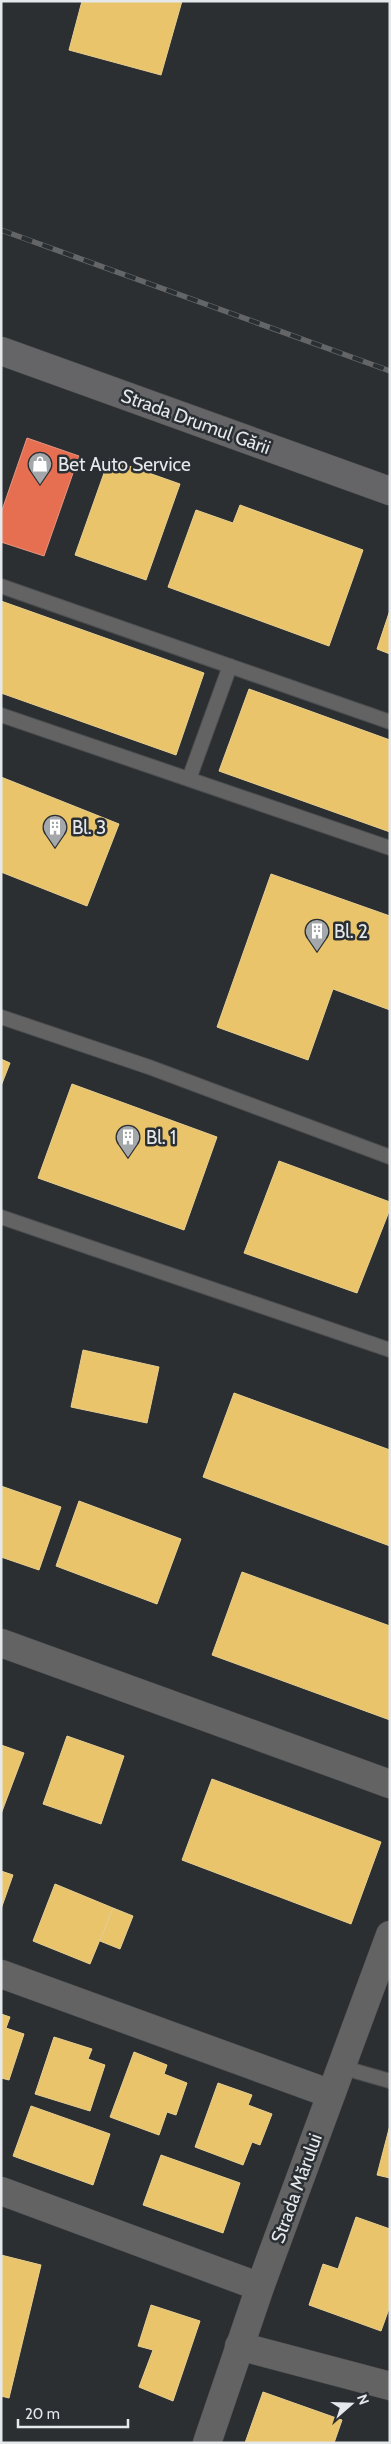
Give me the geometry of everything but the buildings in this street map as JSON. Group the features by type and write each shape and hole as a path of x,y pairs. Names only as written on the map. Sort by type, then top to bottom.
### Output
{"street":[{"name":"Strada Drumul Gării","path":"1,351 390,491"},
{"path":"1,1643 390,1784"},
{"name":"Strada Mărului","path":"207,2443 260,2287 341,2067 384,1968 390,1935"},
{"path":"1,1974 331,2094"},
{"path":"1,2191 260,2287"},
{"path":"239,2346 390,2386"}],"lane":[{"path":"1,586 390,722"},
{"path":"189,779 230,666"},
{"path":"1,715 390,848"},
{"path":"1,1017 158,1070 390,1156"},
{"path":"1,1216 390,1350"},
{"path":"341,2067 390,2081"}],"railway":[{"path":"1,230 390,371"}],"place":[{"name":"Bet Auto Service","path":"40,485"},
{"name":"Bl. 3","path":"55,848"},
{"name":"Bl. 2","path":"317,952"},
{"name":"Bl. 1","path":"128,1158"}]}
